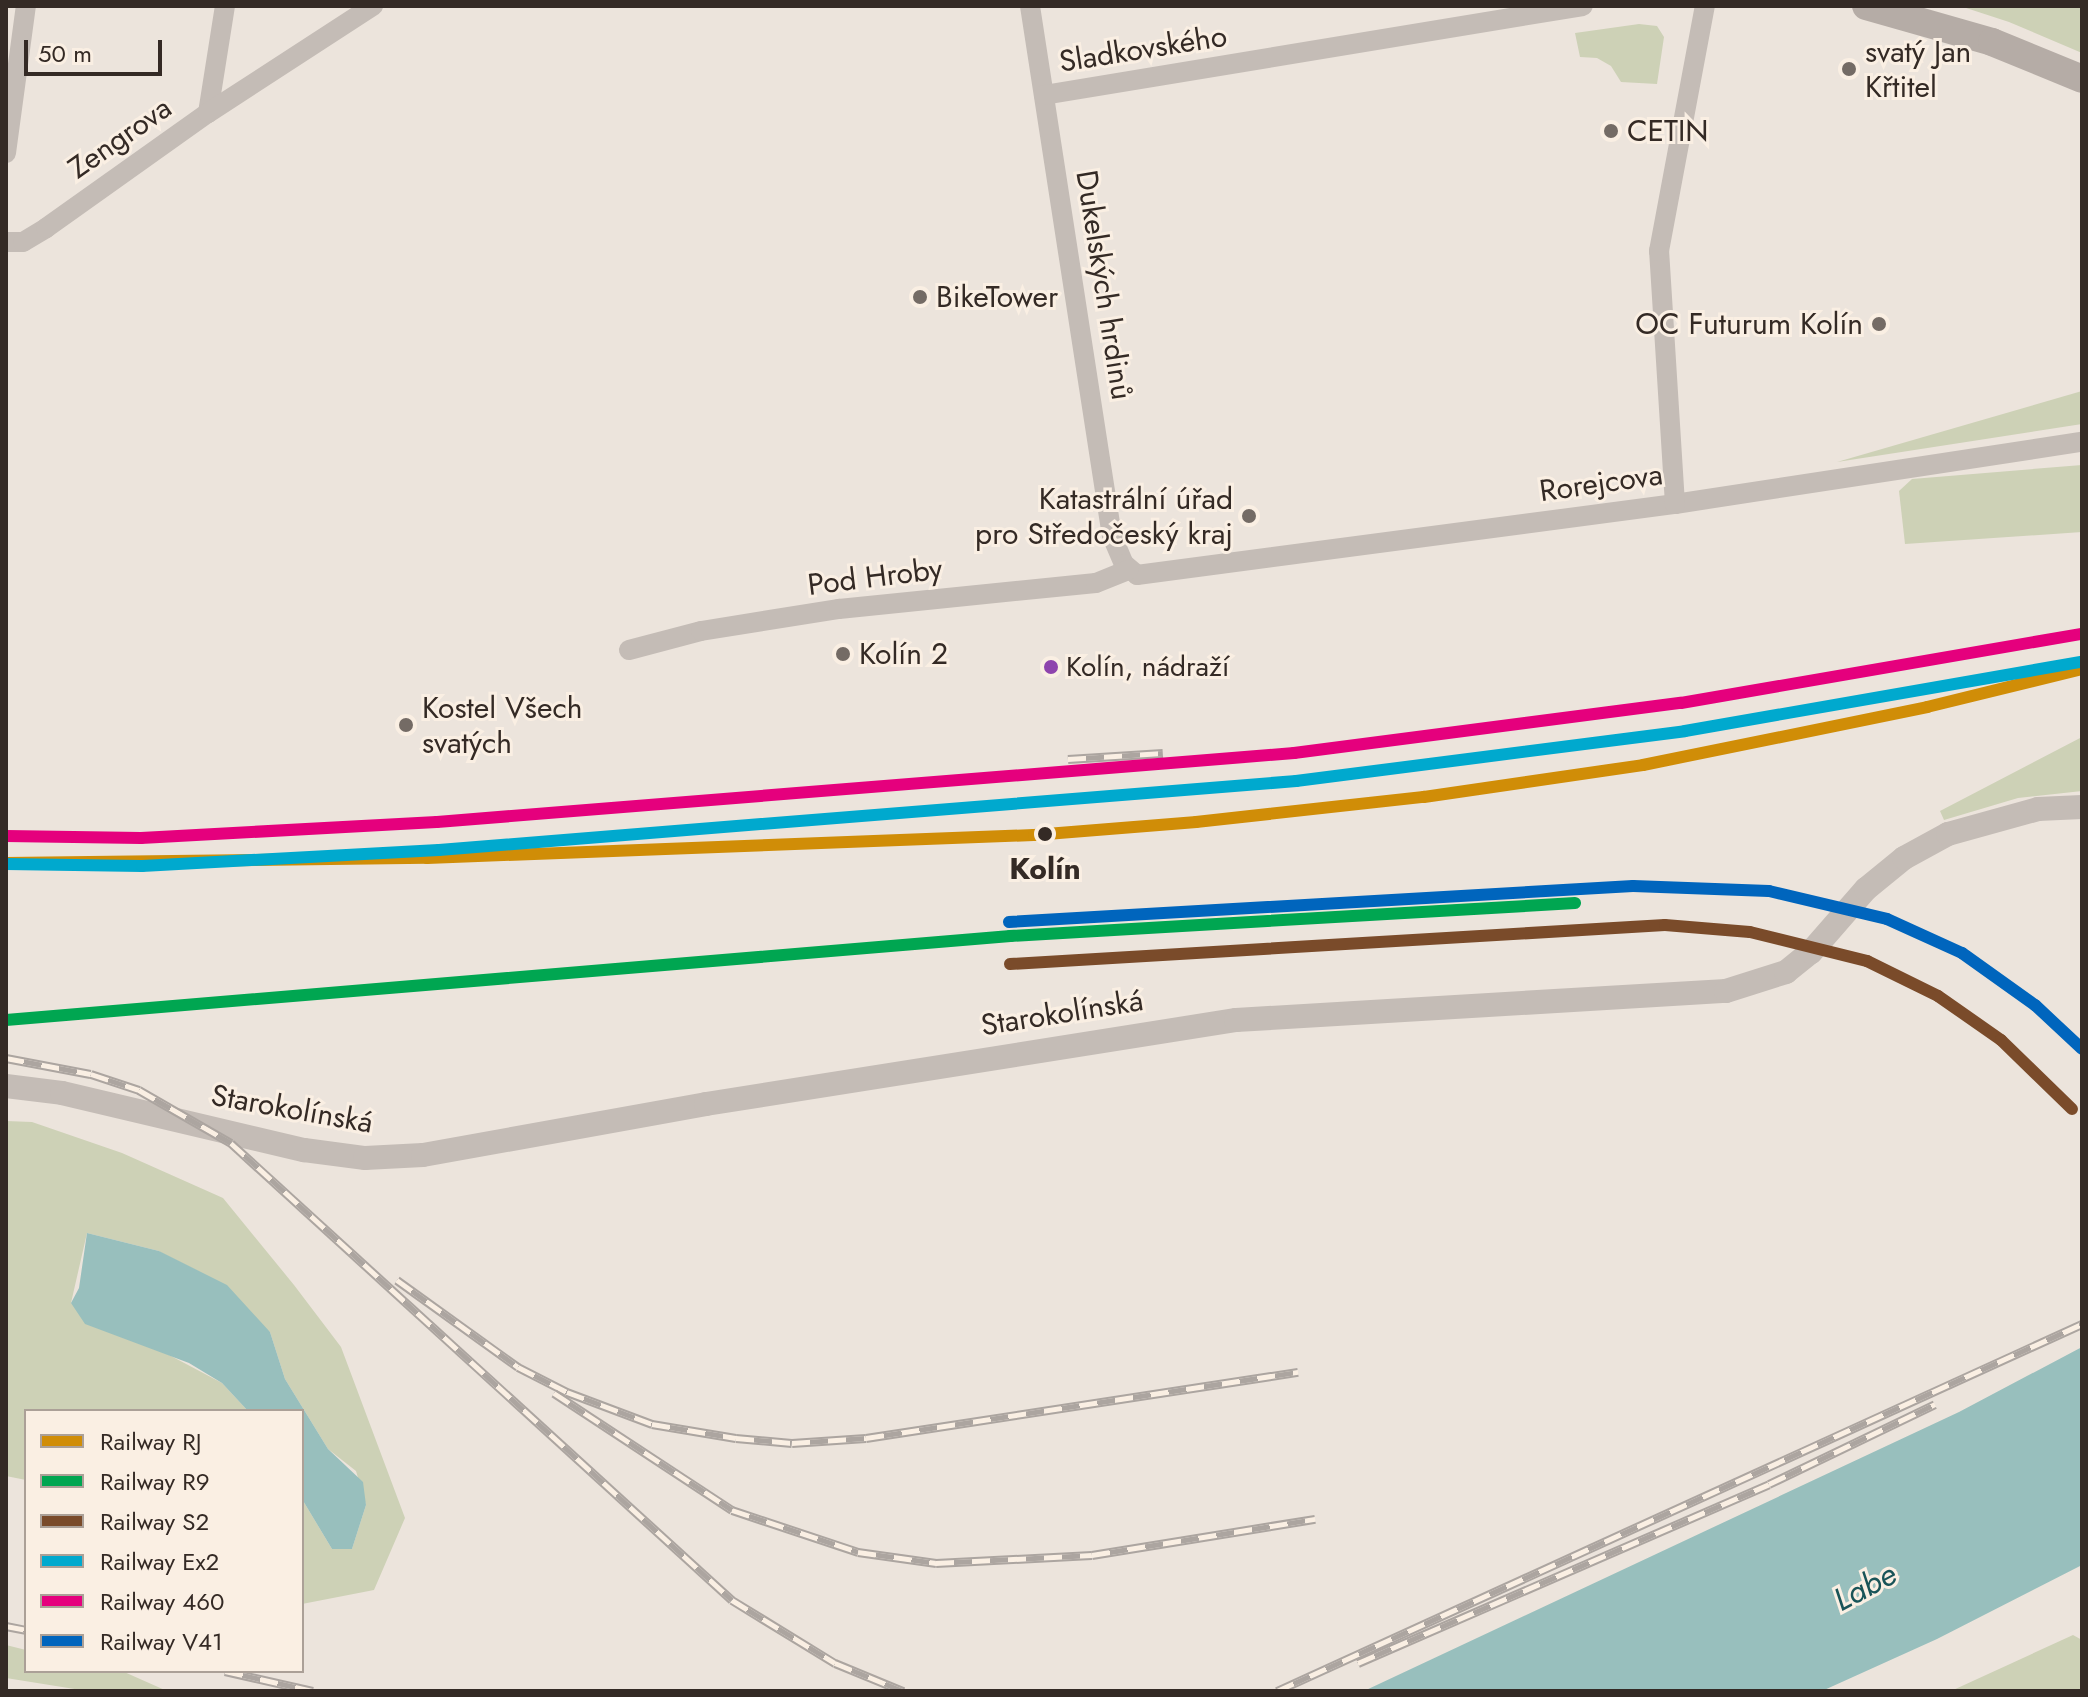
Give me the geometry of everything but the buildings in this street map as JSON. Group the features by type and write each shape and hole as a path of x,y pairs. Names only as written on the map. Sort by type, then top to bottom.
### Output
{"main road":[{"path":"1879,8 1992,42 2072,74"}],"street":[{"path":"6,153 26,6"},
{"path":"208,113 225,6"},
{"name":"Zengrova","path":"14,242 373,6"},
{"name":"Dukelských hrdinů","path":"1030,6 1112,536 1128,570"},
{"name":"Sladkovského","path":"1044,95 1583,6"},
{"path":"1675,504 1659,251 1705,6"},
{"path":"2072,74 2082,98"},
{"name":"Rorejcova","path":"1128,570 1145,576 1296,551 1675,504 2082,442"},
{"name":"Pod Hroby","path":"629,650 701,631 839,609 1096,583 1128,570"},
{"name":"Starokolínská","path":"6,1086 62,1093 304,1150 365,1158 423,1155 706,1104 1236,1020 1726,991 1786,972 1811,952 1866,889 1904,858 1948,834 2038,809 2082,807"}],"green space":[{"path":"1960,6 2082,6 2082,53 2009,22"},
{"path":"1639,24 1657,26 1664,37 1657,84 1621,82 1611,66 1597,58 1580,57 1575,33"},
{"path":"2082,391 2082,424 1837,462"},
{"path":"2082,465 2082,532 1905,544 1899,491 1912,479"},
{"path":"2082,737 2082,791 2018,798 1944,820 1940,811"},
{"path":"6,1121 32,1122 122,1153 223,1198 341,1347 405,1518 374,1590 304,1604 304,1502 332,1549 352,1549 366,1505 356,1471 328,1449 285,1379 270,1332 159,1251 87,1233 71,1303 222,1383 246,1409 24,1409 24,1480 6,1476"},
{"path":"2073,1635 2082,1640 2082,1691 1951,1691"},
{"path":"6,1645 24,1650 24,1673 126,1673 167,1691 87,1691 6,1678"}],"water":[{"path":"87,1233 159,1251 227,1285 270,1332 285,1379 303,1409 246,1409 222,1383 189,1363 85,1324 71,1303 79,1288"},
{"name":"Labe","path":"2082,1347 2082,1565 1937,1639 1822,1691 1364,1691 1959,1412"},
{"path":"304,1410 328,1449 363,1482 366,1505 352,1549 332,1549 304,1502"}],"railway":[{"path":"1068,759 1163,753"},
{"path":"6,1058 91,1074 139,1090 231,1143 732,1600 835,1663 903,1691"},
{"path":"397,1280 518,1367 567,1392 652,1424 736,1438 792,1443 866,1438 1298,1372"},
{"path":"1277,1691 2082,1324"},
{"path":"554,1393 732,1510 858,1552 936,1563 1092,1555 1315,1519"},
{"path":"1358,1663 1769,1484 1935,1404"},
{"path":"6,1626 24,1630"},
{"path":"234,1673 313,1691"}],"rail line":[{"name":"460","path":"6,836 141,838 437,822 1294,753 1681,703 2080,634"},
{"name":"Ex2","path":"6,864 142,866 439,850 1296,781 1685,731 2082,662"},
{"name":"RJ","path":"6,863 427,858 1034,835 1196,822 1424,797 1643,765 1927,707 2082,669"},
{"name":"V41","path":"1009,922 1633,886 1769,891 1887,919 1962,953 2035,1005 2082,1049"},
{"name":"R9","path":"6,1020 1010,936 1575,903"},
{"name":"S2","path":"1010,964 1665,925 1750,932 1867,961 1938,996 2001,1040 2072,1109"}],"place":[{"name":"svatý Jan Křtitel","path":"1849,69"},
{"name":"CETIN","path":"1611,131"},
{"name":"BikeTower","path":"920,297"},
{"name":"OC Futurum Kolín","path":"1879,324"},
{"name":"Katastrální úřad pro Středočeský kraj","path":"1249,516"},
{"name":"Kolín 2","path":"843,654"},
{"name":"Kolín, nádraží","path":"1051,667"},
{"name":"Kostel Všech svatých","path":"406,725"},
{"name":"Kolín","path":"1045,834"}]}
